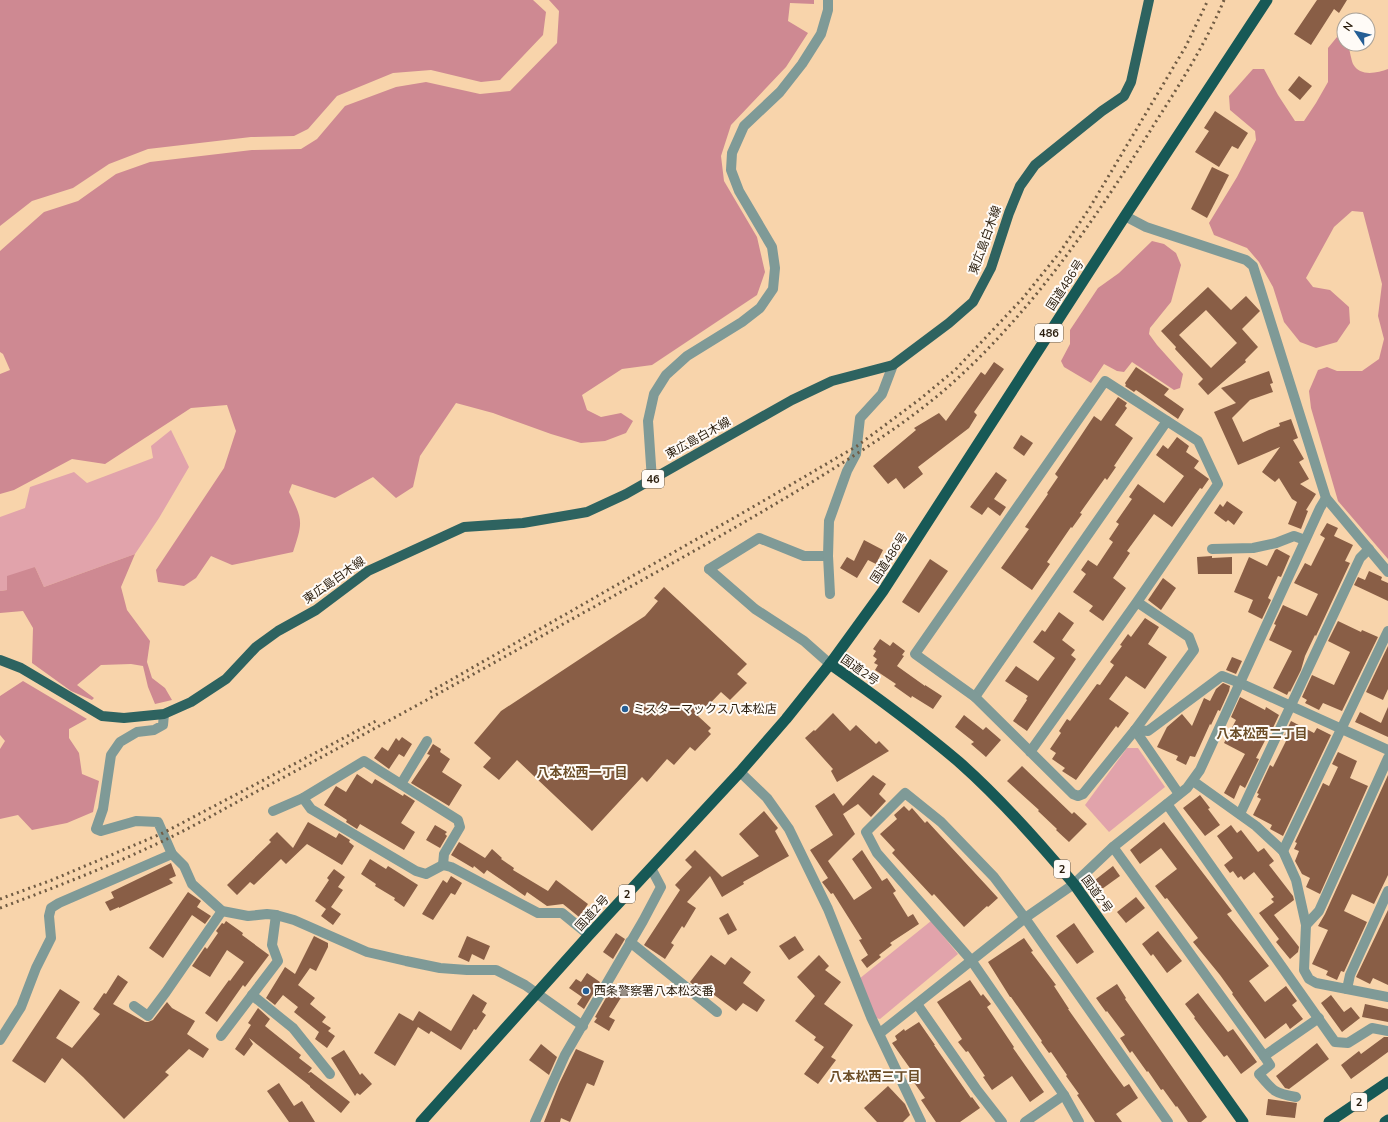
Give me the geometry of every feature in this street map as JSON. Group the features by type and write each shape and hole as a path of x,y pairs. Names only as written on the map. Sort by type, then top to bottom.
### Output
{"highway":[{"name":"国道486号","path":"830,664 883,591 1125,216 1267,0"},
{"name":"国道2号","path":"421,1122 740,772 786,719 830,664 897,712 959,762 1000,800 1046,850 1074,884 1243,1122"},
{"name":"2","path":"1330,1122 1388,1082"}],"main road":[{"name":"東広島白木線","path":"0,660 21,668 102,716 124,718 164,714 191,702 226,679 256,647 278,631 316,610 368,571 464,527 523,523 587,512 652,480 792,400 825,384 893,365 973,302 991,268 1009,213 1020,186 1035,165 1102,111 1124,96 1131,82 1150,0"}],"street":[{"path":"652,480 648,421 654,394 666,375 687,356 742,322 760,308 773,289 775,268 772,247 739,191 731,170 732,153 744,126 780,92 802,64 821,34 828,10 828,0"},
{"path":"1125,216 1146,227 1246,260 1253,266 1326,498 1388,572"},
{"path":"830,594 828,556 829,521 847,471 856,454 860,418 882,394 893,365"},
{"path":"1030,752 1137,602 1218,484 1198,441 1105,381 915,654 975,697 1030,752 1073,794 1078,796 1083,794 1135,730 1194,650 1190,637 1137,602"},
{"path":"975,697 1168,421"},
{"path":"880,1033 1025,918 1074,884 1113,847 1193,781 1200,770 1305,540 1326,498"},
{"path":"1212,549 1253,548 1276,543 1294,536 1305,540"},
{"path":"828,556 804,556 759,538 709,569 755,609 804,641 830,664"},
{"path":"1240,814 1360,558 1369,549"},
{"path":"1283,851 1388,631"},
{"path":"1135,730 1148,731 1222,676 1388,750"},
{"path":"164,714 163,725 154,730 137,732 120,742 111,755 103,809 96,829 101,831 136,821 158,822 172,854 184,866 192,884 222,911 248,916 267,914 276,915 294,920 367,952 440,968 496,970 538,993 583,1026"},
{"path":"1135,730 1179,794"},
{"path":"401,784 427,741"},
{"path":"1306,925 1318,911 1388,758"},
{"path":"274,811 303,798 364,762 458,820 460,827 444,854 444,865"},
{"path":"740,772 767,798 789,828 828,909 871,1017 880,1033 921,1122"},
{"path":"1193,781 1256,826 1283,851 1296,880 1306,925 1304,970 1309,979 1316,983 1388,996"},
{"path":"1079,1122 1064,1095 971,960 877,852 866,832 905,794 941,822 994,877 1025,918 1168,1122"},
{"path":"303,798 311,808 416,872 426,874 444,865 451,867 538,914 562,913 589,936"},
{"path":"1167,804 1335,1042 1348,1043 1372,1028 1388,1031"},
{"path":"1113,847 1270,1065 1260,1074 1272,1091 1296,1097"},
{"path":"0,1040 20,1007 36,968 51,938 49,916 51,908 59,903 172,854"},
{"path":"535,1122 565,1055 583,1026 661,887 651,868"},
{"path":"1347,989 1350,975 1388,891"},
{"path":"134,1006 148,1016 222,911"},
{"path":"220,1036 278,962 272,945 276,915"},
{"path":"630,942 717,1012"},
{"path":"252,995 293,1028 330,1074"},
{"path":"917,1004 977,1090 1002,1122"},
{"path":"1264,1056 1319,1018"},
{"path":"1025,1122 1064,1095"}],"shaded area":[{"path":"0,0 533,0 546,12 543,35 500,80 481,82 431,70 393,73 337,96 308,129 294,136 251,137 148,149 109,164 73,188 32,201 0,226"},
{"path":"549,0 814,0 814,4 790,3 788,21 808,33 786,67 731,125 721,156 724,181 757,237 765,272 757,295 652,365 622,369 582,395 587,410 601,417 621,413 633,421 626,433 605,441 581,443 493,413 456,403 420,456 413,487 396,498 373,477 335,498 292,484 289,492 297,509 300,521 299,534 293,552 232,565 211,556 196,578 184,586 158,582 156,570 224,468 236,431 227,405 191,408 105,464 72,459 14,490 0,494 0,374 10,370 3,354 0,352 0,251 44,212 78,201 116,174 150,162 252,150 301,149 317,139 345,106 396,87 426,82 480,94 510,91 557,43 559,11"},
{"path":"1336,38 1336,52 1350,52 1353,64 1360,71 1374,73 1388,69 1388,559 1338,501 1311,408 1309,391 1318,370 1327,367 1337,371 1362,371 1379,359 1384,339 1378,316 1382,284 1363,212 1352,211 1334,227 1306,278 1313,287 1330,290 1349,307 1350,323 1337,342 1316,348 1300,342 1284,322 1273,287 1259,262 1247,248 1214,235 1209,223 1237,177 1256,140 1255,131 1230,110 1229,96 1253,69 1264,69 1278,95 1295,121 1304,121 1328,82 1328,48"},
{"path":"1152,241 1164,244 1176,253 1181,265 1171,302 1150,328 1149,334 1183,374 1180,388 1174,390 1132,362 1124,372 1117,371 1104,364 1091,383 1064,367 1061,361 1070,344 1070,330 1098,288 1119,273"},
{"path":"171,430 189,467 159,518 135,554 44,587 35,567 7,590 0,591 0,517 25,508 30,487 74,472 87,483 153,458 151,446"},
{"path":"135,554 121,587 127,610 150,641 147,662 152,678 165,688 172,700 155,704 148,687 143,666 131,664 101,665 77,685 94,698 92,700 71,691 32,663 33,628 23,611 0,613 0,591 7,590 7,576 35,567 44,587"},
{"path":"23,681 87,719 69,729 69,738 79,753 82,774 99,781 93,812 67,823 32,830 18,815 0,819 0,749 5,741 0,735 0,696"},
{"path":"1127,748 1138,748 1165,787 1109,832 1085,805"},
{"path":"931,921 958,954 880,1019 876,1018 859,979"}],"building":[{"path":"1317,0 1347,0 1340,12 1334,9 1311,45 1294,34"},
{"path":"1299,76 1312,86 1300,100 1288,90"},
{"path":"1215,111 1248,133 1238,149 1232,146 1219,167 1195,152 1209,131 1204,128"},
{"path":"1212,167 1229,175 1207,218 1191,209"},
{"path":"1208,287 1231,310 1246,296 1260,311 1242,329 1258,347 1245,360 1246,362 1208,395 1198,384 1203,379 1175,349 1176,347 1161,331","holes":["1206,310 1237,343 1211,368 1179,335"]},
{"path":"994,362 1004,369 974,412 977,415 969,428 918,467 923,474 904,489 896,478 888,484 873,466 916,430 914,428 939,413 946,421 981,372 985,375"},
{"path":"1136,367 1169,389 1164,395 1184,409 1178,419 1136,390 1134,392 1125,386 1125,383"},
{"path":"1269,371 1273,383 1270,384 1273,392 1250,400 1232,418 1243,442 1280,426 1279,423 1291,419 1298,438 1293,440 1304,459 1299,462 1309,479 1300,484 1316,494 1306,510 1308,511 1301,529 1288,524 1297,502 1292,499 1279,478 1275,482 1262,472 1280,447 1238,465 1214,412 1236,403 1221,388"},
{"path":"1118,397 1127,403 1125,406 1127,408 1115,425 1133,438 1114,466 1116,467 1107,480 1105,478 1080,513 1082,514 1072,528 1071,527 1047,562 1050,564 1032,590 1001,568 1029,529 1025,527 1058,477 1055,474 1094,416 1101,421"},
{"path":"1021,435 1033,443 1024,456 1013,448"},
{"path":"1177,437 1189,446 1186,452 1199,461 1194,468 1209,479 1202,489 1200,488 1172,527 1154,514 1127,551 1130,553 1113,578 1126,588 1103,621 1089,611 1093,606 1073,592 1086,574 1081,570 1088,560 1097,566 1113,542 1109,539 1119,524 1116,522 1132,499 1129,497 1138,484 1164,503 1184,476 1156,455 1163,445 1168,449"},
{"path":"996,472 1007,480 994,499 1006,507 1000,516 988,507 982,515 970,507"},
{"path":"1227,501 1243,512 1234,525 1228,520 1226,522 1214,513 1220,504 1223,507"},
{"path":"1327,523 1338,528 1334,536 1353,545 1345,561 1350,563 1305,656 1301,670 1287,695 1273,688 1292,651 1269,640 1276,625 1274,624 1283,605 1307,616 1318,594 1294,583 1305,563 1311,566 1325,538 1320,535"},
{"path":"864,540 883,550 876,564 868,560 857,578 840,568 847,557 854,561"},
{"path":"1277,549 1290,556 1281,577 1278,576 1268,598 1271,600 1262,619 1248,612 1253,600 1234,592 1249,557 1267,566 1275,550"},
{"path":"1212,556 1212,558 1232,557 1232,574 1198,574 1197,557"},
{"path":"930,559 948,571 919,613 902,602"},
{"path":"1369,571 1382,577 1381,580 1388,583 1388,601 1354,585 1358,577 1365,580"},
{"path":"1163,578 1176,588 1161,610 1148,600"},
{"path":"664,587 747,664 737,674 747,683 730,700 721,692 698,716 711,728 708,731 711,734 695,751 690,747 674,765 667,759 647,782 642,777 592,831 517,760 499,780 483,767 491,758 474,743 501,711 645,616 658,601 654,598"},
{"path":"1059,612 1074,623 1062,640 1075,650 1071,655 1076,659 1027,731 1013,721 1027,700 1026,699 1028,696 1005,681 1016,666 1038,681 1055,658 1033,642 1042,630 1045,632"},
{"path":"1145,618 1159,627 1148,644 1167,657 1145,689 1126,676 1109,699 1129,713 1118,728 1116,726 1076,780 1062,771 1065,768 1052,759 1056,753 1050,749 1061,733 1059,731 1067,719 1070,721 1097,684 1100,685 1114,665 1110,662 1122,646 1120,645 1128,634 1131,637"},
{"path":"1338,621 1361,632 1362,630 1378,637 1342,711 1323,703 1319,710 1305,703 1307,700 1302,697 1312,675 1334,685 1350,652 1328,641"},
{"path":"880,639 890,646 893,642 905,651 902,655 904,656 897,666 942,696 933,709 912,696 911,698 894,686 896,684 875,670 878,665 874,663 877,659 873,656 876,651 873,649"},
{"path":"1388,646 1388,689 1383,700 1366,692"},
{"path":"1232,657 1242,661 1236,674 1226,670"},
{"path":"1223,683 1230,686 1229,691 1220,711 1218,710 1211,725 1210,724 1195,757 1190,756 1186,765 1176,760 1178,756 1157,747 1167,727 1182,714 1192,726 1204,698 1210,701 1216,689"},
{"path":"1240,697 1265,710 1266,707 1279,715 1256,758 1259,759 1245,788 1240,785 1234,799 1224,793 1245,754 1224,743 1236,720 1231,717"},
{"path":"1388,707 1388,737 1355,722 1360,712 1381,723"},
{"path":"833,713 850,731 856,725 876,744 879,741 889,751 837,782 831,771 833,769 805,738 814,730 815,731"},
{"path":"964,715 983,730 986,727 1001,740 986,757 971,744 974,742 955,727"},
{"path":"1291,721 1314,733 1317,728 1331,735 1283,836 1270,829 1272,825 1253,815 1261,799 1257,797 1259,794 1257,793 1270,765 1273,767 1287,739 1283,738"},
{"path":"402,737 412,744 404,757 399,754 389,769 374,758 382,747 388,751 396,738 399,741"},
{"path":"433,744 441,749 440,752 450,759 442,772 462,785 449,806 411,783 430,755 427,754"},
{"path":"1338,752 1357,761 1350,778 1368,786 1320,894 1306,887 1310,878 1302,874 1295,861 1299,851 1294,849 1297,843 1295,842 1323,783 1329,786 1338,767 1332,764"},
{"path":"1022,766 1072,814 1074,812 1087,824 1069,842 1038,811 1039,810 1007,781"},
{"path":"357,774 372,784 375,779 403,796 404,794 415,801 401,823 415,832 404,850 360,824 357,829 346,822 347,820 324,805 336,786 346,792"},
{"path":"873,775 886,784 879,794 886,801 871,817 858,804 843,814 855,834 828,861 854,900 872,888 852,859 862,850 882,881 887,878 896,891 893,893 908,917 913,914 919,924 890,943 892,945 879,955 881,957 867,968 861,960 868,955 859,940 862,939 833,893 831,894 822,882 828,878 810,850 833,835 815,806 834,793 843,806"},
{"path":"1388,775 1388,875 1374,904 1352,894 1344,911 1367,922 1344,972 1341,971 1337,980 1326,975 1328,971 1312,964 1328,930 1318,926 1325,914"},
{"path":"1200,795 1220,825 1205,836 1183,808"},
{"path":"904,806 909,811 912,808 925,823 927,821 998,898 964,927 934,894 932,896 892,853 895,850 880,834 897,819 894,815"},
{"path":"764,811 778,828 775,831 789,856 743,882 744,884 722,897 710,876 687,902 696,908 684,928 682,926 671,943 674,945 665,959 644,945 680,890 675,885 692,867 685,860 695,850 722,877 759,856 739,834"},
{"path":"308,822 336,838 339,833 350,840 349,842 354,846 342,865 307,844 286,864 281,859 254,885 250,882 237,895 227,885 271,842 269,840 277,832 293,848"},
{"path":"1164,822 1232,911 1227,914 1269,966 1249,981 1265,1002 1286,986 1297,1001 1292,1005 1303,1019 1290,1029 1286,1023 1265,1039 1220,975 1193,942 1198,938 1167,898 1165,899 1155,886 1177,869 1161,848 1140,864 1130,850"},
{"path":"435,825 447,832 445,834 447,836 440,848 426,840"},
{"path":"1231,825 1237,833 1241,830 1258,852 1264,848 1274,861 1269,865 1293,896 1294,900 1274,915 1299,947 1298,952 1290,959 1276,942 1279,939 1259,913 1274,902 1271,899 1274,897 1254,872 1244,880 1241,876 1238,878 1233,871 1230,873 1224,865 1233,858 1217,836"},
{"path":"459,842 485,858 492,849 502,858 501,859 514,868 513,870 548,891 556,880 588,904 579,917 563,904 547,906 527,892 525,896 487,870 484,874 474,866 473,868 451,855"},
{"path":"370,859 386,869 388,866 418,885 404,907 394,900 395,898 375,886 376,884 361,874"},
{"path":"171,863 176,876 169,879 173,883 110,911 105,902 114,898 111,892"},
{"path":"1113,866 1120,876 1102,889 1095,880"},
{"path":"334,869 345,877 338,887 343,890 331,907 341,914 333,925 321,916 326,909 315,901 329,880 327,878"},
{"path":"451,876 462,883 455,895 451,893 433,920 422,914 443,880 447,883"},
{"path":"188,892 201,901 197,907 211,916 205,924 192,915 163,958 149,948"},
{"path":"1136,897 1145,908 1126,923 1117,912"},
{"path":"1388,910 1388,985 1373,978 1370,984 1356,977"},
{"path":"728,913 737,930 728,935 719,918"},
{"path":"226,921 269,955 245,987 243,985 217,1022 205,1013 244,962 227,950 210,977 192,966 205,947 207,949 218,933 216,931 222,923 224,924"},
{"path":"1074,923 1094,952 1077,964 1056,936"},
{"path":"1158,931 1182,961 1167,973 1153,954 1151,956 1142,944"},
{"path":"616,933 625,939 613,959 603,952"},
{"path":"314,936 328,943 328,947 316,971 310,968 298,985 315,998 310,1004 326,1017 322,1022 331,1028 328,1031 335,1036 327,1048 315,1039 319,1032 294,1012 298,1007 283,995 275,1005 266,998 285,967 295,974"},
{"path":"467,936 490,946 484,960 472,954 469,962 458,957"},
{"path":"795,936 804,950 789,960 779,946"},
{"path":"1024,938 1033,951 1031,952 1056,985 1054,986 1068,1009 1110,1068 1124,1087 1129,1084 1138,1098 1116,1114 1122,1122 1095,1122 1077,1095 1079,1094 1066,1076 1067,1075 1051,1052 1049,1053 1041,1042 1042,1041 1010,997 988,962"},
{"path":"711,955 725,965 731,957 751,972 743,983 765,1000 757,1012 743,1003 736,1011 706,989 703,993 690,982"},
{"path":"819,955 829,966 825,970 841,982 824,1004 853,1025 831,1057 836,1060 818,1084 804,1074 824,1047 814,1040 816,1037 795,1021 815,996 797,977"},
{"name":"西条警察署八本松交番","path":"587,973 600,982 584,1009 577,1004 582,997 569,988 576,979 581,982"},
{"path":"118,975 128,982 113,1004 145,1022 148,1022 153,1020 167,1002 172,1008 195,1021 187,1034 209,1049 203,1058 189,1049 165,1072 169,1075 124,1119 62,1058 45,1083 12,1061 60,989 80,1002 56,1038 72,1048 100,1014 93,1009 104,993 106,994"},
{"path":"970,980 981,996 983,994 991,1004 987,1007 1014,1047 1013,1048 1044,1092 1030,1102 1012,1076 992,1090 983,1077 985,1076 968,1051 966,1052 958,1042 962,1039 937,1002"},
{"path":"1117,984 1126,998 1125,999 1207,1117 1201,1122 1188,1122 1163,1089 1161,1090 1132,1051 1130,1053 1120,1038 1125,1035 1096,998"},
{"path":"611,989 622,996 609,1017 615,1020 609,1031 594,1022 597,1018 595,1017"},
{"path":"1198,993 1228,1032 1233,1029 1257,1062 1241,1074 1227,1055 1224,1057 1185,1004"},
{"path":"473,994 487,1003 482,1012 486,1015 476,1030 474,1029 461,1050 431,1031 429,1034 418,1027 395,1066 374,1053 399,1013 413,1021 419,1011 451,1031"},
{"path":"1331,995 1344,1012 1351,1007 1360,1018 1342,1032 1321,1003"},
{"path":"1365,1004 1388,1009 1388,1022 1362,1017"},
{"path":"258,1008 270,1019 265,1026 301,1055 299,1058 312,1068 308,1073 311,1072 350,1102 341,1113 310,1086 249,1038 253,1044 244,1056 235,1049 251,1025 248,1023"},
{"path":"919,1022 971,1098 972,1097 980,1108 960,1122 936,1122 921,1100 925,1098 908,1074 912,1071 892,1043 897,1040 895,1036 904,1029 905,1031"},
{"path":"1384,1037 1388,1037 1388,1052 1351,1079 1341,1065 1359,1051 1361,1054"},
{"path":"1317,1043 1329,1059 1289,1089 1285,1088 1276,1076"},
{"path":"541,1044 557,1057 549,1075 529,1060"},
{"path":"576,1049 604,1061 594,1086 587,1083 570,1122 561,1118 560,1122 544,1122 559,1084"},
{"path":"344,1050 360,1075 362,1073 372,1084 360,1095 357,1093 355,1096 331,1058"},
{"path":"279,1083 294,1106 302,1101 315,1122 289,1122 267,1091"},
{"path":"888,1086 905,1104 910,1115 903,1122 877,1122 864,1108"},
{"path":"1268,1099 1297,1103 1295,1118 1266,1115"}],"railway":[{"path":"430,692 857,446 920,399 955,370 1023,298 1060,252 1089,209 1186,46 1208,0"},
{"path":"0,908 126,858 193,826 504,657 726,533 812,482 907,420 942,392 988,349 1041,289 1089,224 1134,157 1201,48 1224,0"},
{"path":"0,899 52,880 163,833 376,721"}],"place":[{"name":"ミスターマックス八本松店","path":"625,709"},
{"name":"西条警察署八本松交番","path":"586,991"}],"district":[{"name":"八本松西二丁目","path":"1262,734"},
{"name":"八本松西一丁目","path":"582,773"},
{"name":"八本松西三丁目","path":"875,1077"}]}
